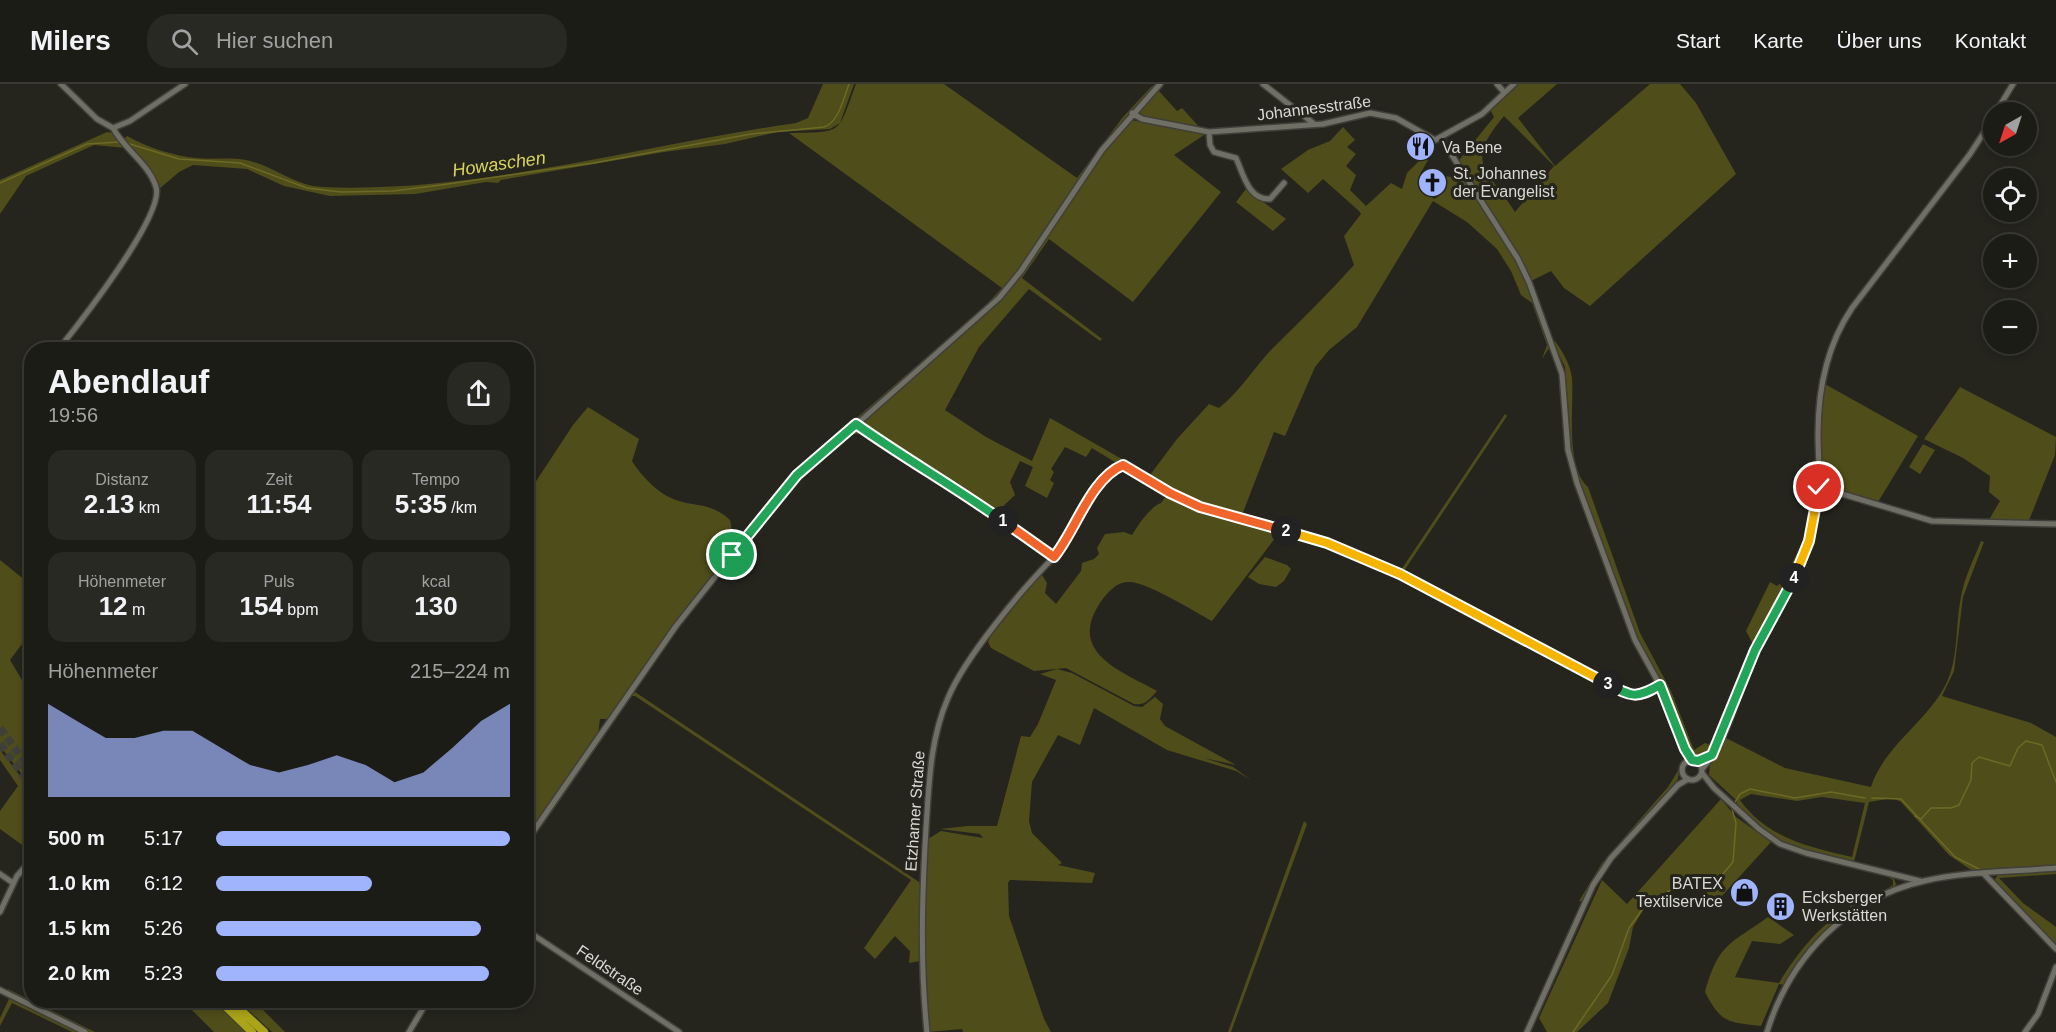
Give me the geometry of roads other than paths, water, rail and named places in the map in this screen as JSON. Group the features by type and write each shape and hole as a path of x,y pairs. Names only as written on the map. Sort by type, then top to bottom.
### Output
{"highway":[{"path":"227,1008 252,1032"},
{"path":"238,1008 264,1032"}],"street":[{"path":"61,84 97,119 113,128 154,182 156,201 119,269 64,342"},
{"path":"113,128 130,121 184,84"},
{"path":"534,831 696,599 787,486 987,311 1009,287 1091,165 1132,113 1160,84"},
{"path":"1263,84 1312,123"},
{"path":"1497,84 1504,92"},
{"path":"1514,84 1482,114 1441,138 1518,259 1562,374 1568,450 1576,483 1635,640 1660,685 1685,749 1714,788 1766,835 1787,847 1924,881"},
{"path":"2002,102 2013,84"},
{"name":"Johannesstraße","path":"1132,113 1142,119 1209,132 1333,122 1363,113 1380,114 1405,123 1434,140 1441,138"},
{"path":"1209,132 1210,145 1214,152 1236,158 1244,182 1263,198 1270,199 1284,183"},
{"path":"1697,779 1712,755 1755,650 1803,556 1814,521 1819,487 1818,422 1821,387 1827,360 1842,326 1860,297 1983,134"},
{"path":"856,424 904,459 944,480 1054,557"},
{"name":"Etzhamer Straße","path":"927,1032 921,962 930,775 937,730 948,698 965,667 1064,544 1094,491 1123,465 1170,493 1200,507 1327,543 1361,556 1626,693 1641,695 1660,685"},
{"path":"1819,487 1932,521 2056,525"},
{"path":"1678,785 1683,774 1685,749"},
{"path":"1685,763 1712,755"},
{"path":"1683,774 1688,779"},
{"path":"1527,1032 1596,879 1611,858 1678,785 1688,779 1697,779 1714,788"},
{"path":"1767,1032 1783,989 1815,945 1852,913 1896,890 1924,881 2056,868"},
{"path":"0,912 12,883 24,869"},
{"path":"0,874 12,883"},
{"path":"1984,874 2056,948"},
{"path":"1894,875 1899,882 1896,890"},
{"name":"Feldstraße","path":"534,935 679,1032"},
{"path":"2025,1032 2038,1014 2056,967"},
{"path":"0,990 24,1002"},
{"path":"36,1008 85,1032"},
{"path":"410,1032 424,1008"}],"waterway":[{"name":"Howaschen","path":"130,144 179,159 240,163 307,188 341,192 393,191 594,163 751,134 824,127 837,115 849,84"},
{"name":"Howaschen","path":"0,183 87,144 119,142"},
{"path":"1915,816 1921,819 1931,808 1951,808 1959,805 1971,780 1972,763 1979,757 2010,766 2018,748 2026,741 2042,745 2056,782"},
{"path":"1734,804 1740,794 1750,789 1795,798 1831,792 1865,798"},
{"path":"1872,798 1901,799 1955,857 1979,869"},
{"path":"1573,1032 1612,975 1629,928 1644,907 1677,886 1717,881 1733,862 1736,823 1732,809"}],"tunnel":[{"path":"0,728 24,761"},
{"path":"0,744 24,776"}],"place":[{"name":"Va Bene","path":"1421,147"},
{"name":"St. Johannes der Evangelist","path":"1432,182"},
{"name":"BATEX Textilservice","path":"1744,892"},
{"name":"Ecksberger Werkstätten","path":"1781,906"}]}
